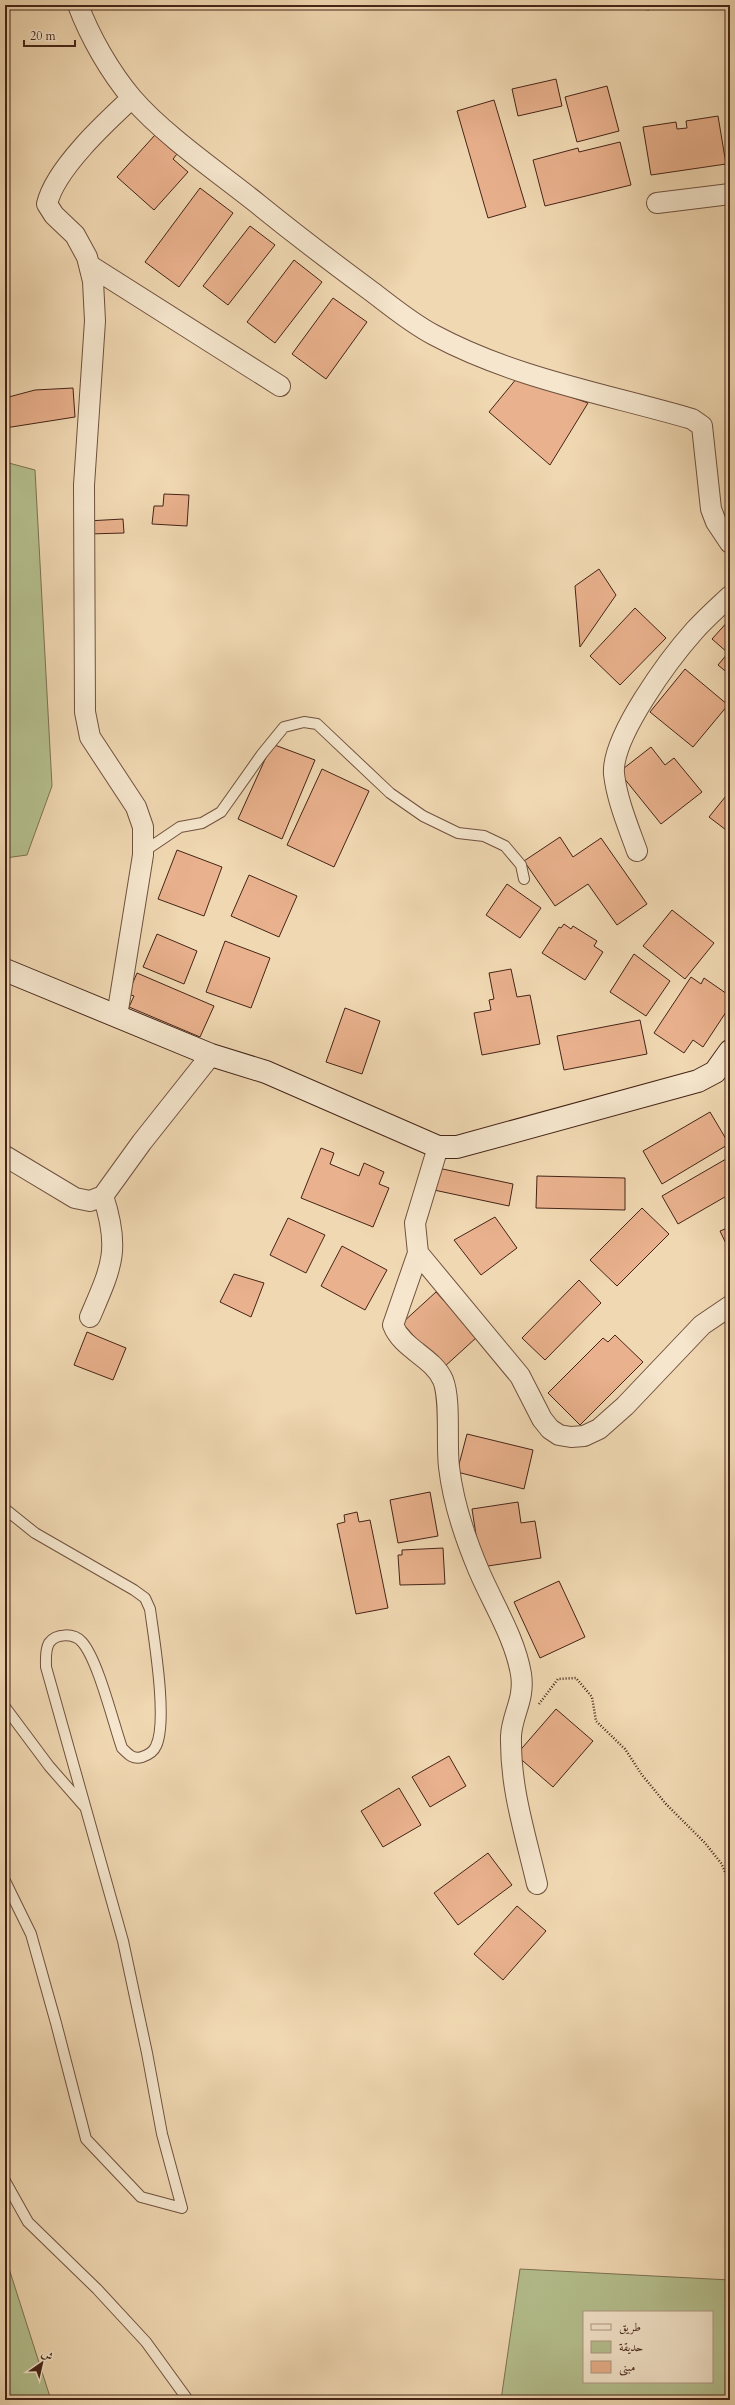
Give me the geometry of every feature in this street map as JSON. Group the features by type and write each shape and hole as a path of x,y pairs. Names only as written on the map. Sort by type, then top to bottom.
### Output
{"street":[{"path":"78,5 84,20 109,64 132,98 170,133 322,255 400,312 433,334 480,356 533,375 692,419 702,426 711,509 716,522 730,543"},
{"path":"117,1016 143,852 143,827 136,807 90,737 85,712 84,485 95,321 93,281 87,257 75,235 54,215 47,204 50,190 101,127 132,98"},
{"path":"657,203 730,194"},
{"path":"89,265 280,386"},
{"path":"636,851 621,803 614,773 618,746 627,725 659,677 694,631 730,596"},
{"path":"5,970 212,1055 266,1072 438,1147 457,1147 698,1081 715,1072 730,1051"},
{"path":"5,1156 74,1198 90,1201 103,1196 142,1142 212,1055"},
{"path":"438,1147 415,1223 418,1253 393,1325 397,1335 432,1366 442,1378 447,1391 449,1467 455,1499 478,1571 516,1655 521,1675 522,1696 511,1734 513,1787 537,1884"},
{"path":"90,1317 112,1262 114,1235 103,1196"},
{"path":"418,1253 520,1376 542,1419 550,1429 559,1435 584,1436 599,1429 625,1406 702,1325 730,1306"}],"lane":[{"path":"143,852 180,827 202,822 221,812 262,754 284,728 304,722 317,724 390,793 423,816 458,833 484,836 505,846 521,865 524,879"},
{"path":"5,1509 35,1533 134,1590 145,1598 150,1609 160,1716 156,1746 148,1755 138,1758 129,1756 122,1748 102,1684 82,1641 70,1635 59,1636 50,1642 45,1654 46,1667 123,1941 148,2053 162,2134 182,2208 141,2197 86,2139 56,2023 30,1934 5,1881"},
{"path":"5,1707 49,1766 86,1808"},
{"path":"5,2181 28,2222 97,2289 146,2342 188,2400"}],"path":[{"path":"536,1707 558,1679 576,1678 592,1697 596,1721 625,1748 642,1775 709,1848 721,1863 730,1883"}],"green space":[{"path":"5,462 35,470 52,786 27,855 5,858"},
{"path":"5,2256 51,2400 5,2400"},
{"path":"520,2269 730,2280 730,2400 501,2400"}],"building":[{"path":"610,5 650,5 649,10"},
{"path":"556,79 562,106 518,116 512,89"},
{"path":"607,86 619,131 577,142 565,97"},
{"path":"494,100 526,207 488,218 457,111"},
{"path":"718,116 726,164 651,175 643,127 676,122 677,129 687,128 686,121"},
{"path":"155,135 177,154 173,159 188,172 154,210 117,177"},
{"path":"620,142 631,185 545,206 533,160 578,148 579,152"},
{"path":"200,188 233,213 179,287 145,262"},
{"path":"250,226 275,245 228,305 203,286"},
{"path":"294,260 322,282 275,343 247,322"},
{"path":"333,298 367,322 326,379 292,354"},
{"path":"517,378 588,403 550,465 489,412"},
{"path":"73,388 75,417 5,428 5,398 35,390"},
{"path":"164,494 189,495 187,526 152,524 154,506 163,506"},
{"path":"123,519 124,533 88,534 87,521"},
{"path":"599,569 616,595 580,647 575,586"},
{"path":"635,608 666,638 620,685 590,656"},
{"path":"730,619 730,675 718,665 728,653 712,639"},
{"path":"685,669 728,705 693,747 650,712"},
{"path":"272,744 315,760 282,839 238,819"},
{"path":"651,747 665,765 674,758 702,792 661,824 619,772"},
{"path":"322,769 369,791 334,867 287,845"},
{"path":"730,791 730,833 709,817"},
{"path":"560,837 573,857 601,838 647,904 617,925 588,884 555,906 524,861"},
{"path":"177,850 222,867 204,916 158,899"},
{"path":"249,875 297,896 279,937 231,916"},
{"path":"507,884 541,908 520,938 486,915"},
{"path":"672,910 714,943 685,979 643,946"},
{"path":"564,924 571,929 573,926 597,941 594,946 603,952 585,980 542,953 559,927 561,928"},
{"path":"157,934 197,951 184,984 143,967"},
{"path":"225,941 270,958 251,1008 206,992"},
{"path":"634,954 670,981 646,1016 610,992"},
{"path":"511,969 517,997 530,995 540,1044 482,1055 474,1013 491,1010 489,1000 494,999 489,973"},
{"path":"137,973 214,1006 200,1037 129,1007 134,996 128,994"},
{"path":"691,977 701,984 704,978 730,996 730,1006 703,1047 693,1040 684,1053 654,1033"},
{"path":"345,1008 380,1021 362,1074 326,1062"},
{"path":"640,1020 647,1054 564,1070 557,1036"},
{"path":"710,1112 729,1144 662,1184 643,1151"},
{"path":"321,1148 334,1153 330,1164 359,1176 364,1163 384,1172 379,1184 389,1188 373,1227 301,1198"},
{"path":"726,1159 730,1167 730,1194 678,1224 662,1196"},
{"path":"438,1168 513,1184 509,1206 434,1190"},
{"path":"537,1176 625,1178 625,1210 536,1208"},
{"path":"642,1208 669,1234 617,1286 590,1260"},
{"path":"495,1217 517,1248 481,1275 454,1240"},
{"path":"288,1218 325,1235 306,1273 270,1255"},
{"path":"730,1227 730,1252 720,1231"},
{"path":"342,1246 387,1270 365,1310 321,1286"},
{"path":"234,1274 264,1283 251,1317 220,1302"},
{"path":"579,1280 601,1303 545,1360 522,1338"},
{"path":"436,1292 477,1337 443,1368 402,1323"},
{"path":"87,1332 126,1348 113,1380 74,1365"},
{"path":"615,1335 643,1362 580,1425 548,1393 603,1338 608,1342"},
{"path":"467,1434 533,1450 524,1489 457,1472"},
{"path":"430,1492 438,1536 398,1543 390,1500"},
{"path":"518,1502 521,1523 535,1521 541,1558 481,1567 472,1509"},
{"path":"357,1512 359,1522 370,1520 388,1608 356,1614 337,1524 345,1522 344,1515"},
{"path":"443,1548 445,1584 400,1585 398,1555 402,1555 402,1550"},
{"path":"559,1581 585,1637 540,1658 514,1602"},
{"path":"556,1709 593,1741 553,1787 516,1755"},
{"path":"449,1756 466,1786 430,1807 412,1777"},
{"path":"399,1788 421,1825 383,1847 361,1811"},
{"path":"488,1853 512,1885 458,1925 434,1893"},
{"path":"517,1906 546,1931 503,1980 474,1954"}]}
